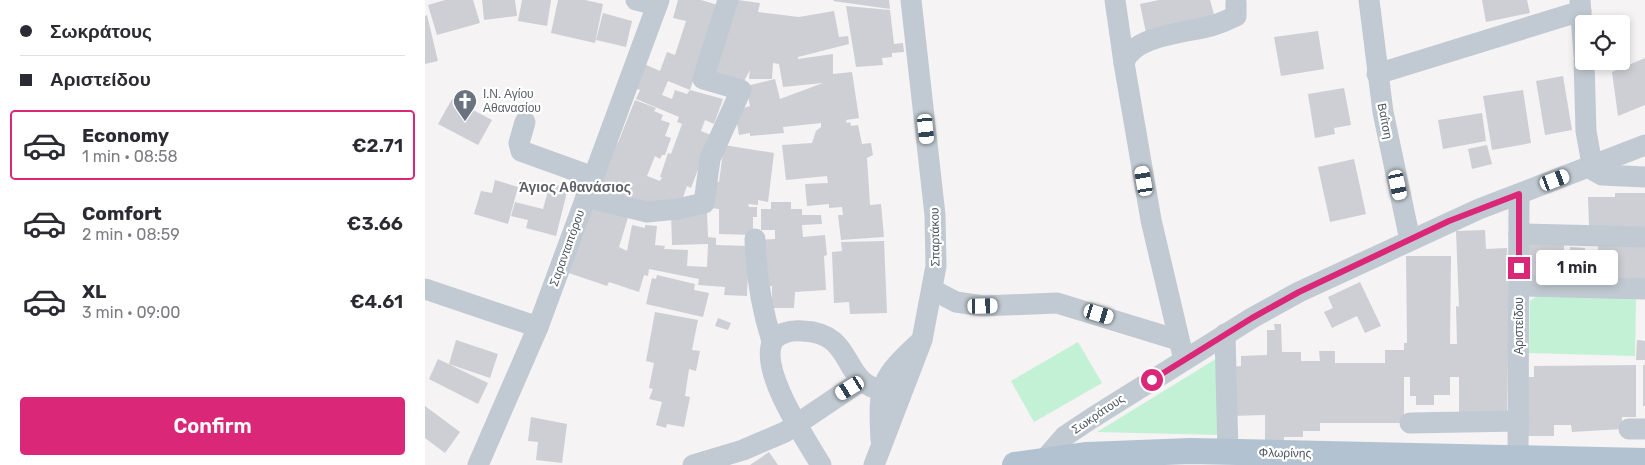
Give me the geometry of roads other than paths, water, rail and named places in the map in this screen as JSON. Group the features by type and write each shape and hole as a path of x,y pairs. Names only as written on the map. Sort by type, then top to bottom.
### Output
{"main road":[{"name":"Φλωρίνης","path":"1015,465 1044,460 1118,459 1228,452 1645,461"}],"street":[{"path":"636,0 658,3"},
{"path":"586,197 647,212 678,209 704,203 710,159 741,90 703,79 728,0"},
{"name":"Σπαρτάκου","path":"878,456 922,340 933,290 937,233 911,0"},
{"path":"1115,0 1149,210 1181,350"},
{"name":"Βαΐτση","path":"1369,0 1383,112 1410,240"},
{"name":"Σαρανταπόρου","path":"478,465 538,328 658,3"},
{"path":"1124,63 1125,57 1134,49 1162,36 1214,25 1236,16 1236,3"},
{"path":"1377,74 1581,6"},
{"path":"1584,70 1585,131 1592,167 1602,176 1645,177"},
{"path":"525,122 519,143 521,151 593,177"},
{"name":"Σωκράτους","path":"1044,460 1065,436 1181,350 1225,334 1274,305 1479,209 1645,146"},
{"name":"Αριστείδου","path":"1519,194 1519,458"},
{"path":"1519,234 1645,237"},
{"path":"755,239 755,270 763,312 772,341"},
{"path":"1519,286 1645,289"},
{"path":"425,289 538,328"},
{"path":"933,290 956,302 983,306 1057,303 1181,350"},
{"path":"821,465 797,423 772,370 769,351 772,341 779,335 795,331 818,332 828,335 841,350 861,381 868,386 882,390"},
{"path":"1225,334 1228,452"},
{"path":"878,456 882,390 894,366 922,340"},
{"path":"693,465 723,457 770,439 861,381"},
{"path":"1410,424 1519,421"}],"place":[{"name":"Ι.Ν. Αγίου Αθανασίου","path":"465,122"}],"district":[{"name":"Άγιος Αθανάσιος","path":"575,187"}]}
